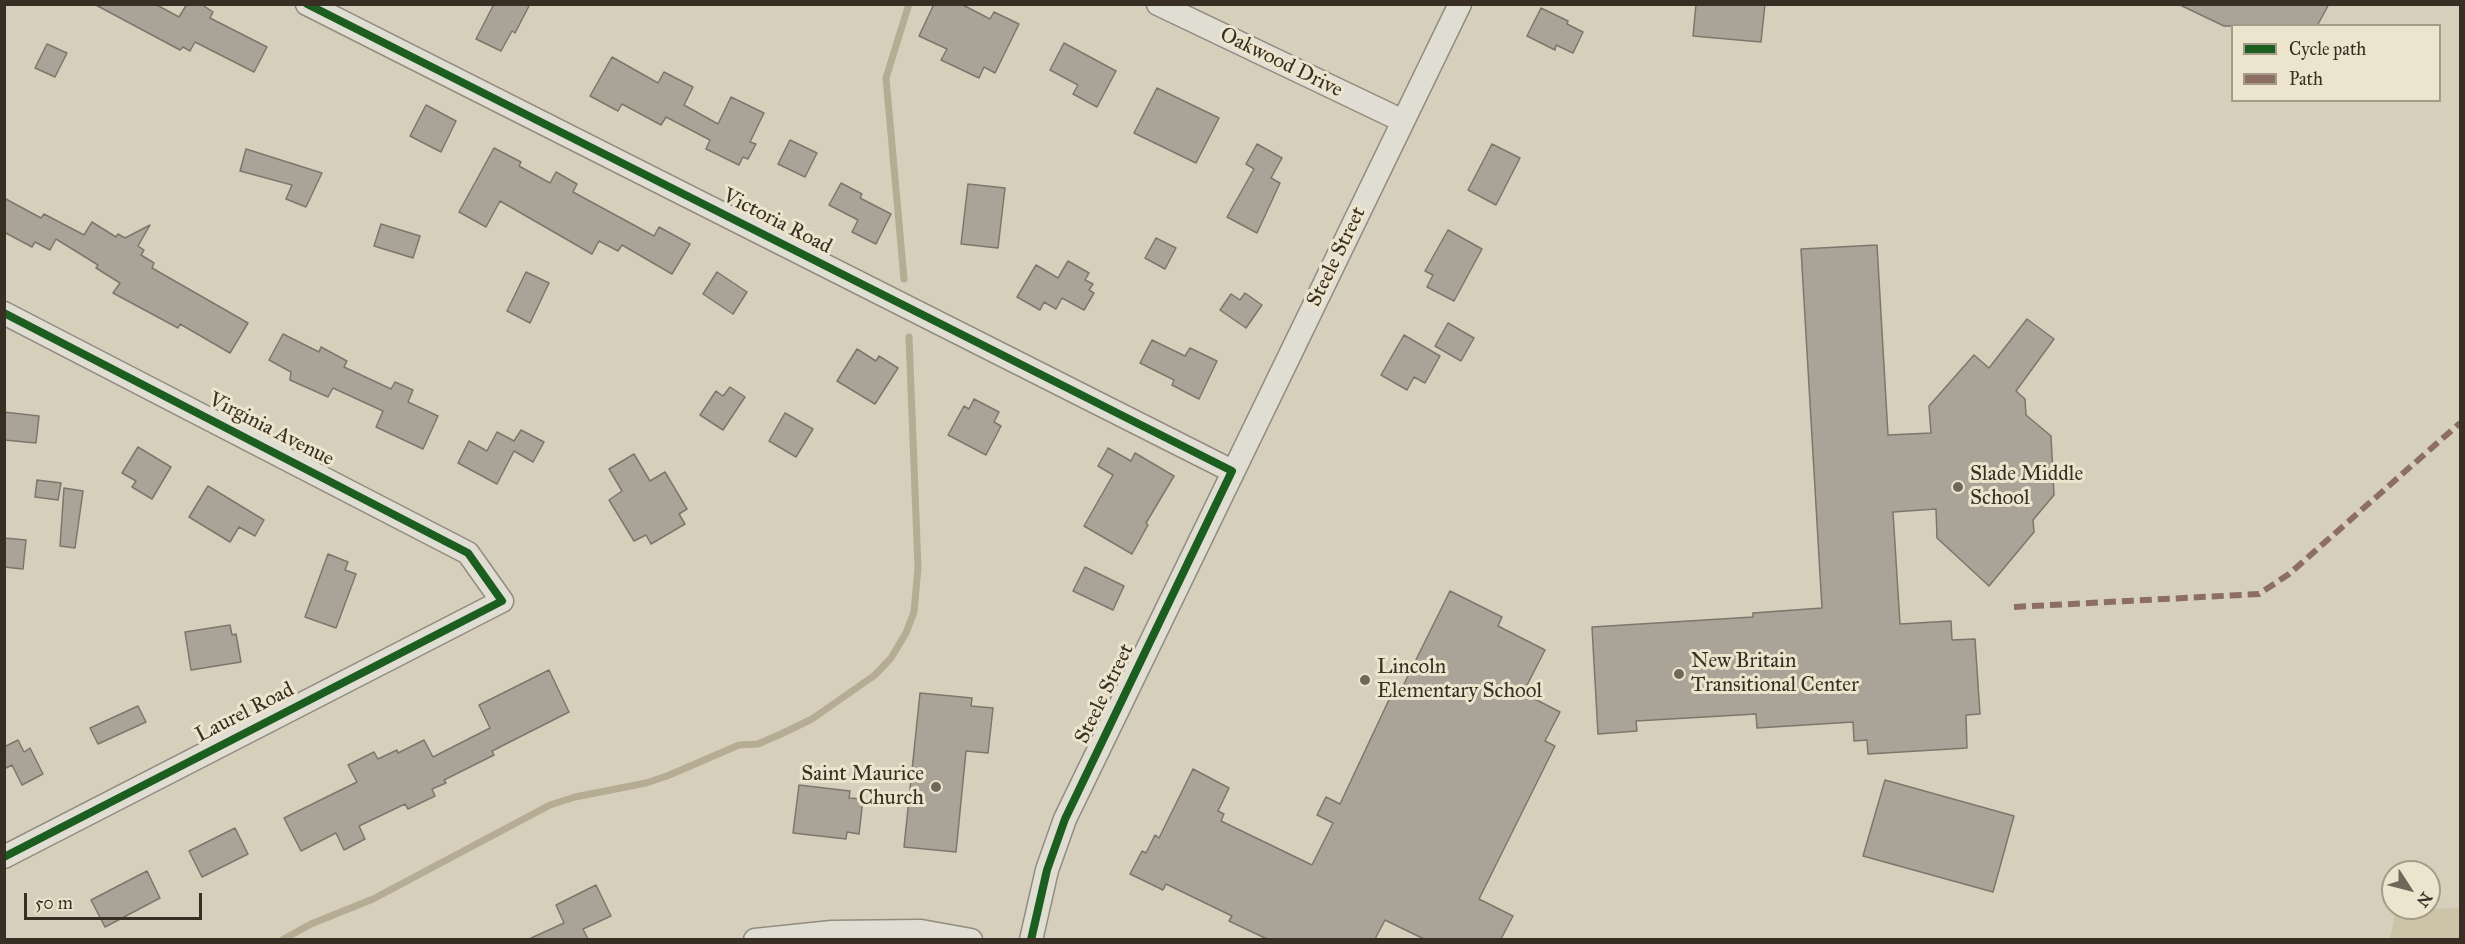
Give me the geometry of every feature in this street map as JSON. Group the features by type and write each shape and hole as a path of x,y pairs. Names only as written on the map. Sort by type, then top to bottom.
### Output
{"street":[{"name":"Victoria Road","path":"307,4 1232,471"},
{"name":"Oakwood Drive","path":"1158,4 1403,121"},
{"name":"Steele Street","path":"1031,939 1039,898 1065,819 1460,4"},
{"name":"Virginia Avenue","path":"4,313 468,553 502,601"},
{"name":"Laurel Road","path":"4,857 502,601"},
{"path":"755,939 832,932 921,931 971,939"}],"shaded area":[{"path":"2460,907 2460,939 2390,939 2394,920 2441,920 2441,909"}],"building":[{"path":"94,4 155,4 179,17 187,4 201,4 213,12 210,18 267,47 254,72 195,42 190,51 183,47 180,50"},
{"path":"494,4 530,4 515,33 512,31 501,51 476,39"},
{"path":"934,4 961,4 990,19 994,12 1019,24 995,73 984,67 979,78 941,60 947,49 919,36"},
{"path":"1696,4 1765,4 1761,42 1693,36"},
{"path":"2178,4 2329,4 2318,24 2231,24 2231,26 2224,26"},
{"path":"1541,8 1568,21 1567,24 1583,32 1573,53 1556,45 1555,50 1527,36"},
{"path":"1064,43 1116,71 1097,107 1073,94 1078,85 1050,70"},
{"path":"47,44 67,53 55,77 35,68"},
{"path":"612,57 658,83 664,72 693,87 684,105 718,124 731,97 764,113 750,142 756,144 748,159 743,157 739,165 706,149 710,140 666,117 661,125 622,104 618,111 590,96"},
{"path":"1157,88 1219,118 1196,163 1134,133"},
{"path":"426,105 456,121 441,152 410,136"},
{"path":"790,140 817,153 805,177 778,164"},
{"path":"1257,144 1282,158 1271,178 1280,183 1257,233 1227,217 1254,169 1246,164"},
{"path":"1492,144 1520,158 1496,205 1468,190"},
{"path":"494,148 521,162 519,166 550,183 556,172 577,184 573,192 654,236 659,227 690,244 672,274 622,245 618,251 599,241 592,254 500,201 486,227 459,212"},
{"path":"246,149 322,173 306,207 286,199 292,185 240,171"},
{"path":"841,183 862,194 860,198 891,214 876,244 852,232 858,220 829,205"},
{"path":"968,184 1005,188 998,248 961,244"},
{"path":"4,198 41,218 44,214 84,235 92,222 116,237 118,234 125,238 150,225 138,246 144,250 141,255 154,263 152,268 248,323 230,353 180,324 178,328 113,293 120,283 96,268 98,265 56,239 50,250 35,242 32,247 4,232"},
{"path":"381,224 420,236 413,258 374,246"},
{"path":"1448,230 1482,249 1454,301 1427,287 1433,275 1425,271"},
{"path":"1156,238 1176,248 1165,269 1145,258"},
{"path":"1877,245 1888,435 1931,433 1929,406 1974,355 1989,368 2027,319 2054,339 2016,391 2025,399 2026,415 2051,436 2054,495 2033,520 2034,532 1989,586 1937,538 1936,509 1893,512 1900,624 1951,621 1952,640 1975,639 1980,714 1966,715 1967,748 1868,754 1867,740 1854,741 1853,722 1757,728 1756,714 1636,721 1637,731 1598,734 1592,627 1753,617 1753,613 1822,608 1801,249"},
{"path":"1068,261 1089,273 1085,280 1093,284 1089,290 1094,293 1084,310 1062,298 1056,309 1044,302 1040,310 1017,297 1036,265 1058,278"},
{"path":"526,272 549,283 530,323 507,311"},
{"path":"717,272 747,292 733,314 703,294"},
{"path":"1245,293 1262,305 1246,328 1220,310 1231,294 1240,300"},
{"path":"1448,323 1474,338 1461,361 1435,346"},
{"path":"283,334 319,352 321,347 347,361 344,367 391,389 395,382 413,390 408,402 438,416 423,449 376,427 383,411 333,388 328,397 290,380 291,372 269,360"},
{"path":"1404,335 1440,356 1425,383 1414,377 1407,390 1381,375"},
{"path":"1152,340 1185,356 1190,348 1217,361 1199,399 1172,385 1174,380 1140,363"},
{"path":"857,349 876,361 879,356 898,368 875,404 837,381"},
{"path":"730,387 745,397 723,430 700,415 716,391 723,396"},
{"path":"974,399 999,412 994,422 1001,426 986,455 948,435 964,406 969,409"},
{"path":"4,412 39,416 36,443 4,440"},
{"path":"785,413 813,429 796,457 769,441"},
{"path":"521,430 544,442 533,462 514,451 497,484 458,463 469,441 487,451 497,432 514,441"},
{"path":"138,447 171,467 152,499 132,487 136,481 122,473"},
{"path":"1108,448 1131,461 1135,453 1174,476 1146,523 1148,525 1132,554 1084,526 1113,475 1098,466"},
{"path":"634,454 650,481 665,472 687,509 679,514 685,524 651,544 646,535 634,541 609,500 622,491 609,469"},
{"path":"37,480 61,483 58,500 35,497"},
{"path":"208,486 264,520 255,536 239,527 230,542 189,517"},
{"path":"64,488 83,491 75,548 60,546"},
{"path":"4,538 26,540 23,569 4,567"},
{"path":"328,554 348,562 345,570 356,574 336,628 305,617"},
{"path":"1085,567 1124,586 1113,610 1073,591"},
{"path":"1450,591 1502,617 1498,626 1545,650 1523,693 1560,712 1545,741 1555,746 1479,899 1513,916 1501,939 1424,939 1385,920 1375,939 1267,939 1229,921 1232,916 1166,884 1163,890 1130,874 1142,851 1146,853 1155,835 1159,838 1193,769 1229,788 1218,811 1224,814 1221,821 1312,865 1333,823 1317,815 1326,797 1340,804 1395,687 1401,690"},
{"path":"230,625 232,635 236,634 241,662 191,670 185,632"},
{"path":"549,670 569,712 492,751 494,755 444,780 446,783 432,789 435,796 408,809 405,804 359,826 365,839 344,850 336,833 301,851 284,818 357,782 348,765 374,752 378,759 397,750 398,753 424,740 433,757 490,728 479,705"},
{"name":"Saint Maurice Church","path":"920,693 972,698 971,706 993,708 988,753 966,751 956,852 904,847"},
{"path":"138,706 146,722 98,744 90,728"},
{"path":"18,740 24,752 30,748 43,774 22,785 12,765 4,769 4,747"},
{"path":"1885,780 2014,816 1993,892 1863,856"},
{"path":"799,785 850,791 849,798 863,799 859,834 847,832 846,839 793,833"},
{"path":"235,828 248,854 202,877 189,851"},
{"path":"147,871 160,898 105,927 91,900"},
{"path":"596,885 611,916 583,929 588,939 529,939 564,923 556,905"}],"waterway":[{"path":"904,279 886,78 909,4"},
{"path":"282,940 311,924 373,899 550,805 575,797 646,783 739,745 758,744 781,734 812,719 875,675 891,658 906,633 914,612 918,568 909,337"}],"marked path":[{"path":"2014,607 2259,594 2289,574 2460,423"}],"cycle path":[{"path":"307,4 1232,471 1065,819 1047,870 1031,940"},
{"path":"4,313 468,553 502,601 4,857"}],"place":[{"name":"Slade Middle School","path":"1958,487"},
{"name":"New Britain Transitional Center","path":"1679,674"},
{"name":"Lincoln Elementary School","path":"1365,680"},
{"name":"Saint Maurice Church","path":"936,787"}]}
